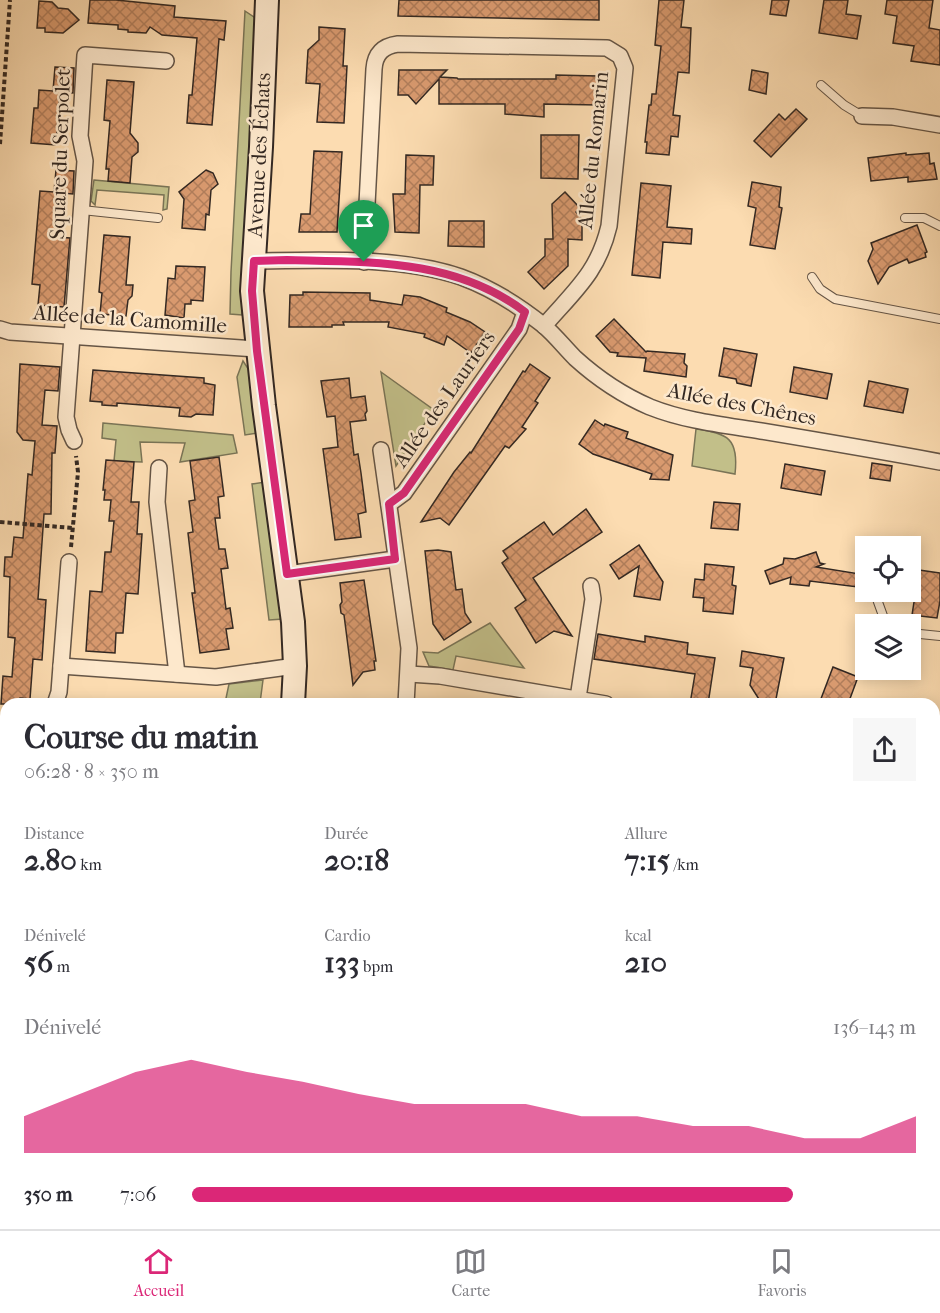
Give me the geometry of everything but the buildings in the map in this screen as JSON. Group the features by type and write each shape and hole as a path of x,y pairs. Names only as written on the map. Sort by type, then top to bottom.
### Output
{"street":[{"name":"Avenue des Échats","path":"267,0 252,291 257,349 287,574 296,666 293,698"},
{"name":"Allée du Romarin","path":"364,262 374,69 381,50 398,44 607,48 620,56 625,68 609,226 601,253 588,276 544,326"},
{"name":"Square du Serpolet","path":"74,441 66,417 85,161 80,136 85,55 166,61"},
{"path":"862,116 893,117 940,125"},
{"name":"Allée des Chênes","path":"254,261 364,262 414,266 458,276 489,289 525,312 544,326 574,357 611,387 649,406 671,414 714,423 940,462"},
{"name":"Allée des Lauriers","path":"389,504 404,493 519,329 525,312"},
{"name":"Allée de la Camomille","path":"0,329 257,349"},
{"name":"Allée des Lauriers","path":"381,450 409,648 407,698"},
{"path":"159,468 157,502 177,674"},
{"path":"287,574 395,559"},
{"path":"57,698 69,562"},
{"path":"409,674 440,676 578,698 593,599 591,585"},
{"path":"61,666 216,677 296,666"}],"lane":[{"path":"821,85 844,105 862,116"},
{"path":"82,210 158,218"},
{"path":"905,218 924,218 940,226"},
{"path":"812,278 820,290 835,299 940,319"},
{"path":"921,634 940,636"}],"path":[{"path":"0,144 10,0"},
{"path":"69,562 78,472 74,441"},
{"path":"0,522 73,528"}],"shaded area":[{"path":"245,11 257,19 242,315 230,314"},
{"path":"94,180 169,187 167,209 163,210 164,195 97,190 95,205 91,201"},
{"path":"243,361 249,370 258,433 245,435 237,377"},
{"path":"381,372 434,410 396,466"},
{"path":"103,423 233,435 237,453 180,462 185,443 140,442 142,462 114,461 116,440 102,438"},
{"path":"696,429 716,433 729,440 735,453 735,474 692,466"},
{"path":"265,482 283,619 269,620 252,484"},
{"path":"490,623 524,668 456,656 453,670 429,666 423,652 438,653"},
{"path":"263,680 261,698 226,698 229,684"}],"route":[{"path":"254,261 364,262 414,266 458,276 489,289 525,312 519,329 404,493 389,504 395,559 287,574 257,351 252,291 254,261"}]}
